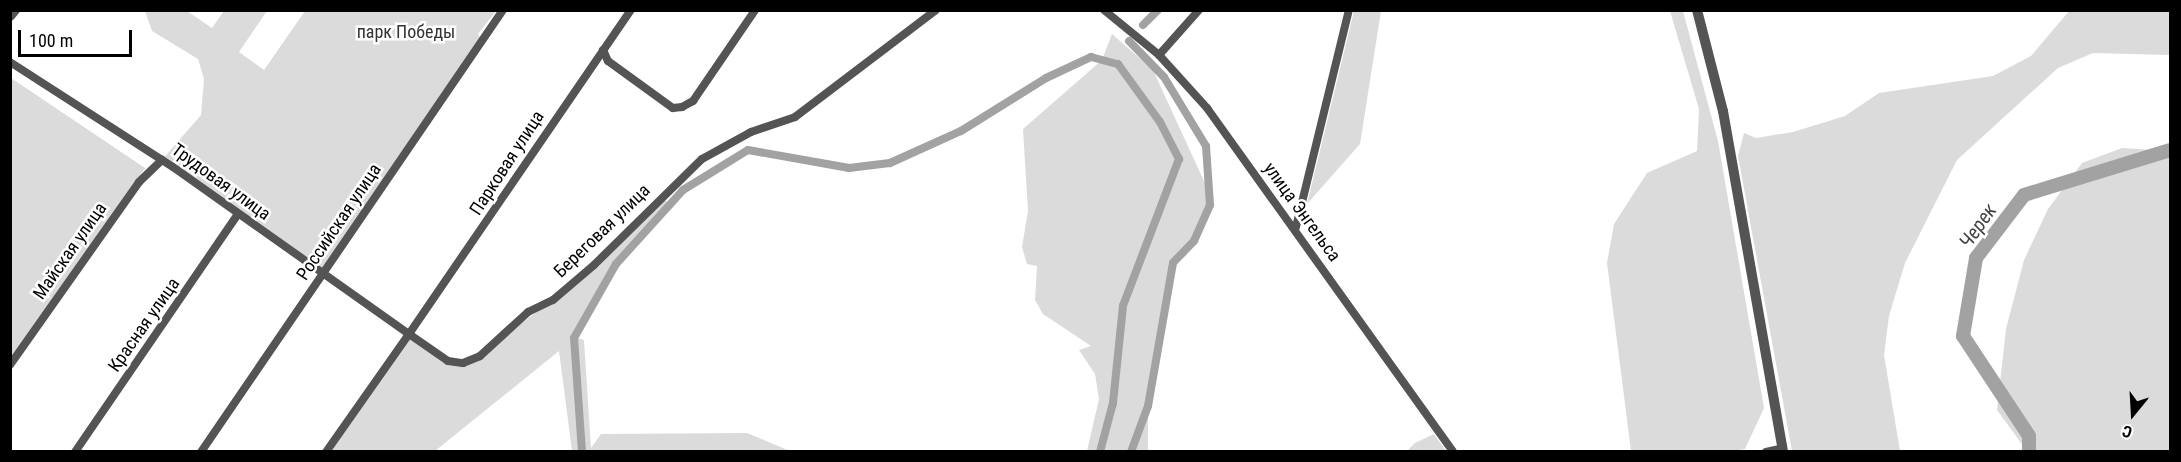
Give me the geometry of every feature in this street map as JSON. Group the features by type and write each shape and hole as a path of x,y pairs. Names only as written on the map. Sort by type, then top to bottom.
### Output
{"street":[{"path":"10,16 15,10"},
{"name":"Российская улица","path":"201,452 324,276 503,10"},
{"name":"Парковая улица","path":"409,334 631,10"},
{"path":"603,50 608,61 673,108 682,107 693,101 755,10"},
{"name":"Береговая улица","path":"409,334 448,361 463,363 480,356 528,312 553,300 594,265 702,159 751,132 795,117 936,10"},
{"name":"улица Энгельса","path":"1104,10 1159,55 1207,108 1296,227 1453,452"},
{"path":"1159,55 1199,10"},
{"path":"1296,227 1349,10"},
{"path":"1697,10 1723,111 1783,450 1766,452"},
{"path":"594,62 608,61"},
{"name":"Трудовая улица","path":"10,62 162,160 409,334"},
{"name":"Майская улица","path":"10,365 139,182 162,160"},
{"name":"Красная улица","path":"75,452 237,214"},
{"path":"326,452 409,334"}],"green space":[{"path":"2070,10 2170,11 2170,55 2093,53 2058,68 1957,160 1905,263 1889,316 1884,355 1900,451 1792,451 1738,156 1744,133 1756,138 1793,132 1845,116 1879,93 1993,76 2031,56"},
{"name":"парк Победы","path":"145,11 187,11 212,28 224,11 267,11 239,52 264,70 305,11 496,11 478,34 482,43 326,271 162,160 201,115 204,79 198,59 152,31"},
{"path":"1354,11 1381,11 1360,144 1307,204"},
{"path":"1670,11 1683,11 1718,141 1764,408 1745,449 1733,451 1631,451 1607,263 1614,224 1647,173 1697,151 1699,109"},
{"path":"1112,34 1153,70 1209,192 1210,205 1194,241 1173,263 1148,406 1148,451 1087,451 1099,399 1095,374 1079,350 1091,346 1043,314 1035,300 1037,266 1027,264 1022,247 1028,211 1023,129 1102,60"},
{"path":"11,78 145,168 11,363"},
{"path":"2122,148 2170,151 2170,451 2027,451 1997,410 2006,329 2024,260 2048,209 2082,163"},
{"path":"660,197 670,204 616,264 575,337 584,340 591,448 601,434 747,433 790,451 572,451 559,351 435,451 326,452 409,334 448,361 470,361 546,305"},
{"path":"1434,434 1446,451 1407,451 1415,443"}],"waterway":[{"path":"1143,25 1158,10"},
{"path":"1129,41 1164,77 1206,146 1210,205 1194,241 1173,263 1148,406 1131,452"},
{"path":"582,452 574,338 616,264 683,190 748,150 849,168 890,163 961,131 1046,78 1091,57 1118,64 1160,122 1179,159 1123,306 1113,403 1100,452"},
{"name":"Черек","path":"2029,452 2029,436 1963,336 1976,258 2024,195 2170,150"}]}
